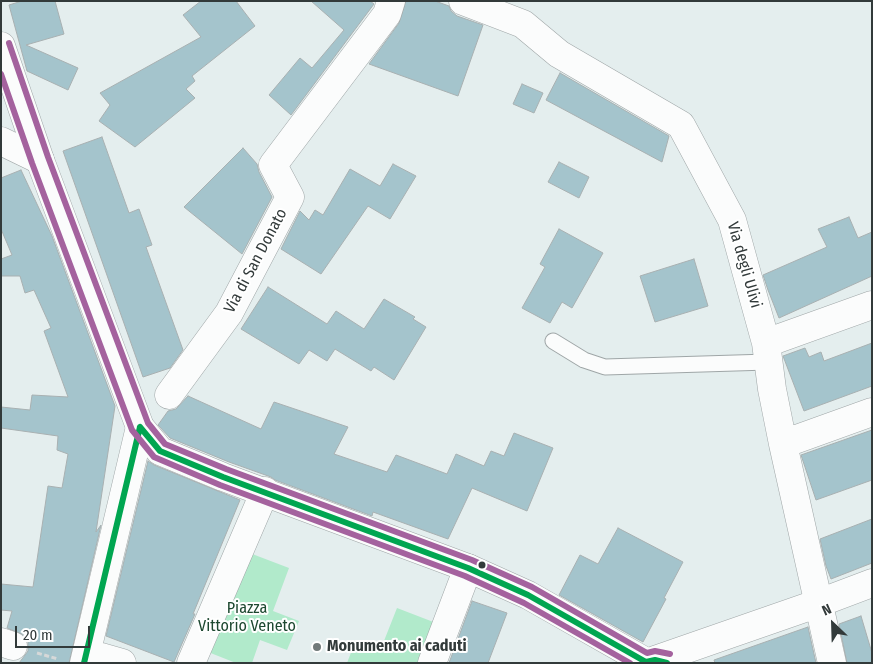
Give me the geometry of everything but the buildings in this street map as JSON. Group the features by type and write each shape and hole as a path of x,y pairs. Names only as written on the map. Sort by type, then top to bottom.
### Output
{"street":[{"name":"Via di San Donato","path":"169,395 229,313 290,196 273,166 387,14 391,1"},
{"name":"Via degli Ulivi","path":"463,1 523,24 558,54 681,125 732,220 767,353 783,444 832,663"},
{"path":"1,46 40,160 140,426 160,450 223,477 468,568 528,595 653,662 872,583"},
{"path":"1,141 40,160"},
{"path":"767,353 872,305"},
{"path":"783,444 872,412"},
{"path":"122,663 79,659 140,426"},
{"path":"191,663 265,491"},
{"path":"432,663 468,568"},
{"path":"683,663 689,654 707,641"}],"lane":[{"path":"553,341 584,360 605,366 767,353"}],"path":[{"path":"7,644 79,659"}],"green space":[{"name":"Piazza Vittorio Veneto","path":"247,552 289,568 273,611 299,621 287,650 260,640 252,663 236,663 208,652"},
{"path":"397,608 436,623 421,663 347,663 355,642 380,651"}],"transit line":[{"path":"9,43 48,157 148,423 165,444 226,469 472,560 532,587 647,653 655,651 670,654"},
{"path":"1,74 32,163 132,430 154,457 220,485 465,576 524,603 630,663"},
{"path":"140,427 160,451 223,477 468,568 528,595 646,662 655,660 667,663"},
{"path":"84,663 140,427"}],"place":[{"name":"Monumento ai caduti","path":"317,647"}]}
